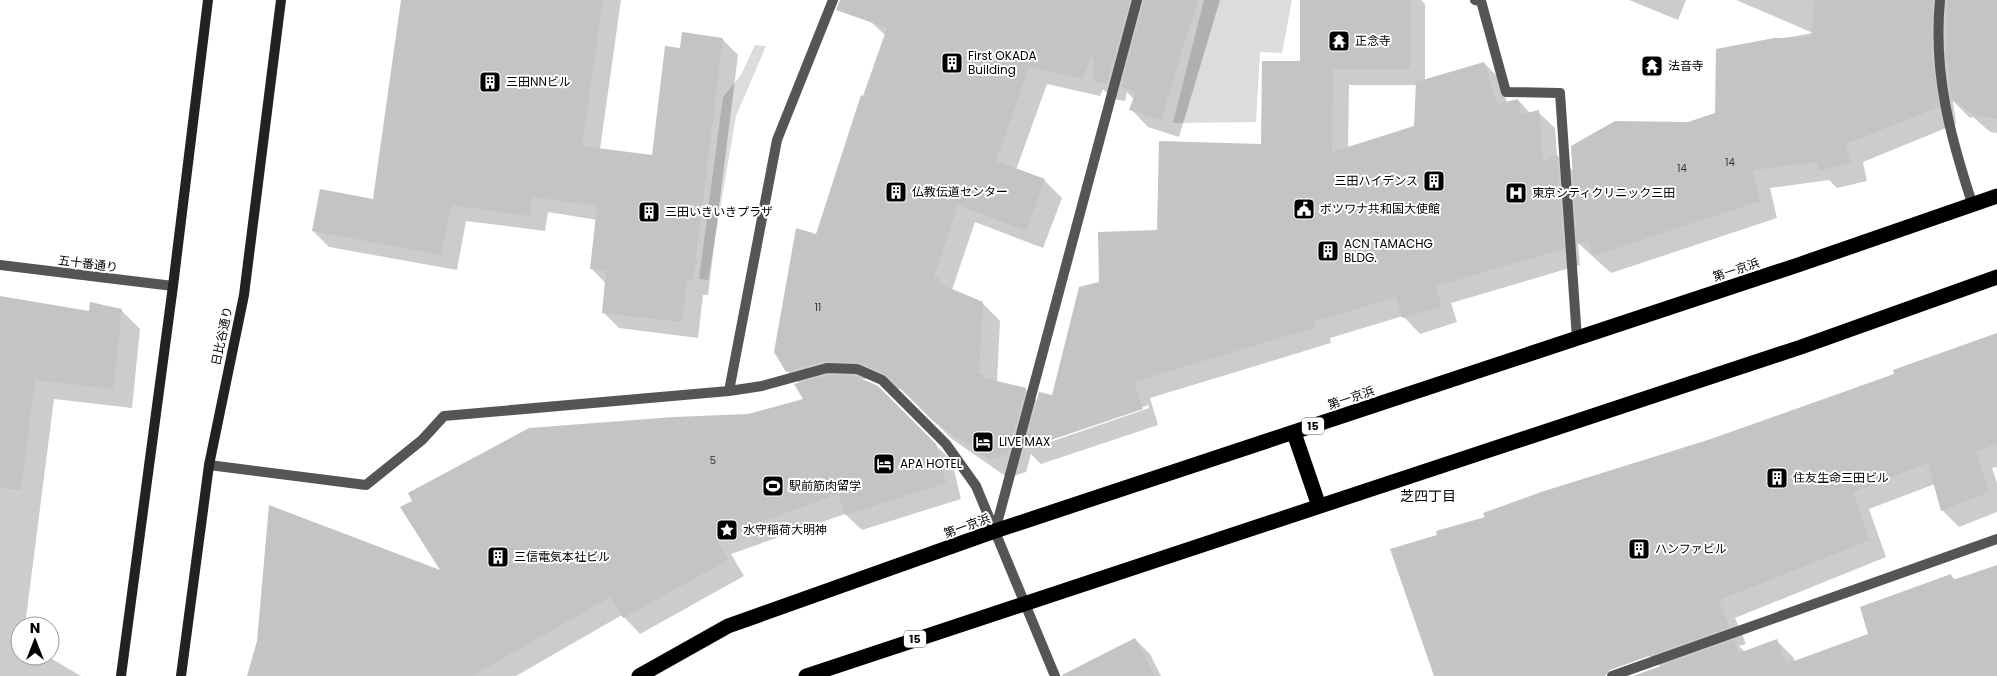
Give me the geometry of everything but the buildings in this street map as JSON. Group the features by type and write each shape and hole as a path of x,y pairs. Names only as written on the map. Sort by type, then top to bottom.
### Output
{"highway":[{"name":"第一京浜","path":"639,676 728,626 995,531 1577,339 1973,206 1997,196"},
{"name":"15","path":"806,676 1801,347 1997,277"},
{"path":"1294,433 1319,506"}],"main road":[{"path":"121,676 173,286 208,0"},
{"name":"日比谷通り","path":"181,676 209,465 244,295 282,0"}],"street":[{"path":"729,391 777,140 833,0"},
{"path":"995,531 1137,0"},
{"path":"1475,0 1481,1 1506,92 1560,92 1577,339"},
{"path":"1940,0 1937,25 1938,68 1951,138 1973,206"},
{"name":"五十番通り","path":"0,266 173,286"},
{"path":"209,465 366,485 422,440 444,416 729,391 762,386 827,368 856,369 882,380 946,444 965,468 976,486 1023,603 1055,676"},
{"path":"1612,676 1997,539"}],"shaded area":[{"path":"1204,0 1292,0 1282,53 1260,52 1256,122 1173,123"},
{"path":"755,45 766,46 736,116 708,280 699,279 723,97 741,75"}],"place":[{"name":"正念寺","path":"1339,41"},
{"name":"First OKADA Building","path":"952,63"},
{"name":"法音寺","path":"1652,66"},
{"name":"三田NNビル","path":"490,82"},
{"name":"三田ハイデンス","path":"1434,181"},
{"name":"仏教伝道センター","path":"896,192"},
{"name":"東京シティクリニック三田","path":"1516,193"},
{"name":"ボツワナ共和国大使館","path":"1304,209"},
{"name":"三田いきいきプラザ","path":"649,212"},
{"name":"ACN TAMACHG BLDG.","path":"1328,251"},
{"name":"LIVE MAX","path":"983,442"},
{"name":"APA HOTEL","path":"884,464"},
{"name":"住友生命三田ビル","path":"1777,478"},
{"name":"駅前筋肉留学","path":"773,486"},
{"name":"水守稲荷大明神","path":"727,530"},
{"name":"ハンファビル","path":"1639,549"},
{"name":"三信電気本社ビル","path":"498,557"}],"district":[{"name":"芝四丁目","path":"1428,496"}]}
